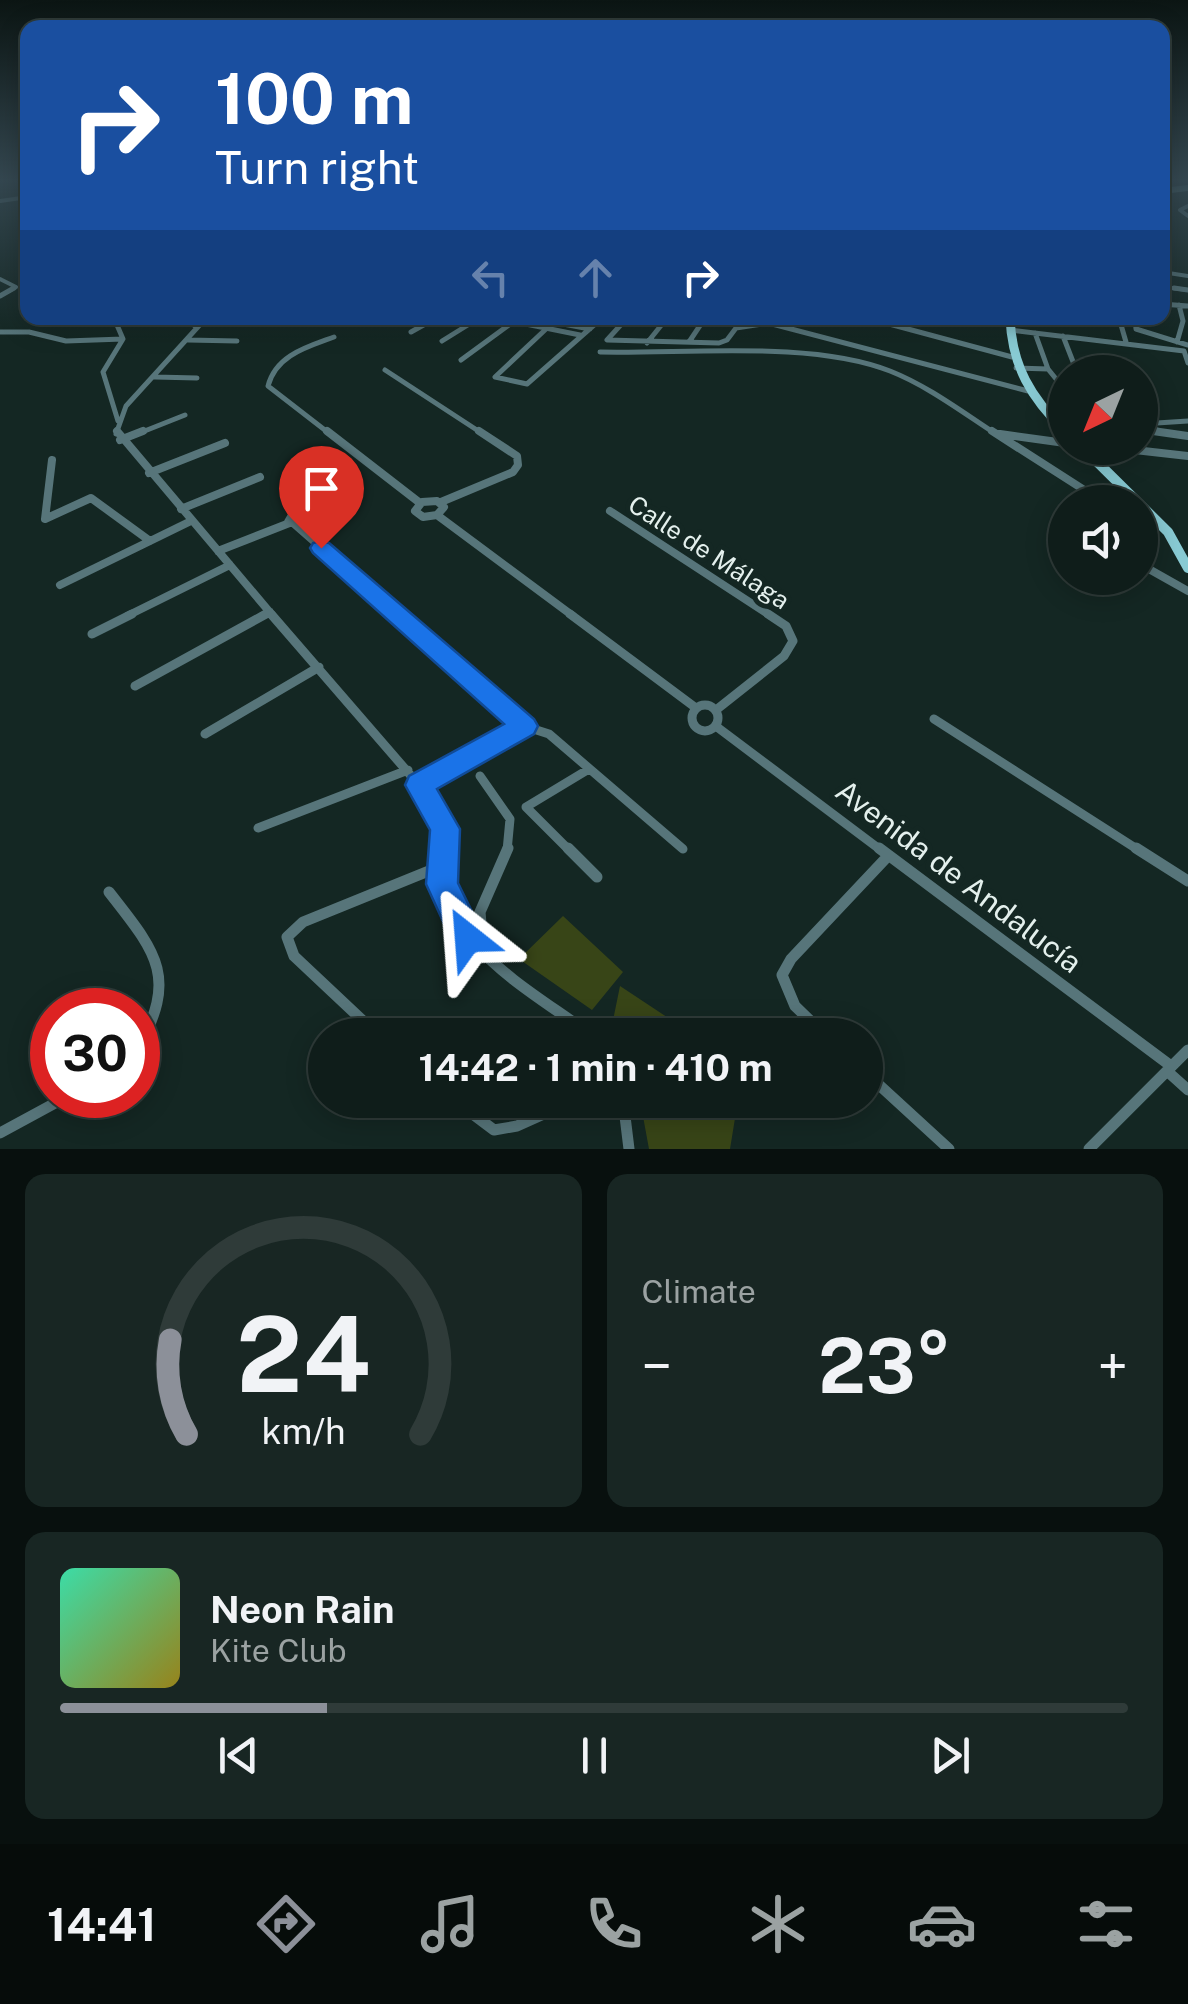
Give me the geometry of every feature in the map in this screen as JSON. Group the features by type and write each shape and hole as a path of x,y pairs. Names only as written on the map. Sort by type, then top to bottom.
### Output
{"main road":[{"path":"1010,325 1016,368 1028,391 1048,412"},
{"path":"1100,465 1168,532 1188,568"}],"street":[{"path":"0,280 8,286 0,294"},
{"path":"1170,304 1188,306"},
{"path":"1178,342 1182,320 1179,305"},
{"path":"117,325 122,339"},
{"path":"194,325 197,328"},
{"path":"200,325 155,377 133,394 118,422 116,432 120,440 419,785 445,829 441,866 446,899 484,959 568,1018"},
{"path":"411,332 424,325"},
{"path":"442,341 468,325"},
{"path":"462,360 509,325"},
{"path":"527,325 580,335"},
{"path":"577,325 590,329"},
{"path":"546,329 496,377 526,384 594,325"},
{"path":"621,325 607,340 723,342 736,328 757,325"},
{"path":"652,353 650,342 662,325"},
{"path":"690,342 701,325"},
{"path":"779,325 1028,391"},
{"path":"893,325 1012,356"},
{"path":"1121,325 1126,342"},
{"path":"1136,325 1136,329 1154,336 1188,345"},
{"path":"1010,330 1184,350 1188,363"},
{"path":"0,332 29,332 66,341 122,339"},
{"path":"1016,368 1048,369 1035,333"},
{"path":"1063,336 1070,355"},
{"path":"1144,345 1154,336"},
{"path":"331,338 286,357 268,378 269,388 420,503 441,502 518,466 517,456 388,372"},
{"path":"118,422 110,407 112,391 103,372 122,339"},
{"path":"188,340 237,341"},
{"path":"600,352 784,355 866,365 908,377 1077,485"},
{"path":"908,377 922,363"},
{"path":"155,377 197,378"},
{"path":"120,440 185,414"},
{"path":"1158,424 1188,421"},
{"path":"1158,430 1188,436"},
{"path":"994,432 1048,440"},
{"path":"149,473 225,443"},
{"path":"1158,452 1188,455"},
{"path":"52,460 45,519 91,498 150,541"},
{"path":"181,509 260,477"},
{"path":"438,516 444,507 441,502"},
{"path":"420,503 415,508 419,516 438,516 696,708 716,710 721,721 716,727 702,730 690,717 696,708"},
{"path":"218,552 288,522 296,508"},
{"name":"Calle de Málaga","path":"610,511 786,626 793,641 784,656 716,710"},
{"path":"60,584 192,521"},
{"path":"288,522 524,726 549,734 682,849"},
{"path":"92,634 230,565"},
{"path":"1158,574 1188,591"},
{"path":"136,686 270,612"},
{"path":"205,734 318,667"},
{"path":"934,719 1188,881"},
{"path":"419,785 524,726"},
{"name":"Avenida de Andalucía","path":"716,727 1171,1066"},
{"path":"590,769 526,807 598,877"},
{"path":"258,828 408,770"},
{"path":"480,776 510,819 507,855 480,912 484,959"},
{"path":"808,1018 788,997 782,976 791,959 888,856"},
{"path":"360,1018 294,956 286,937 303,922 441,866"},
{"path":"109,892 153,950 164,977 160,994"},
{"path":"1089,1149 1188,1050"},
{"path":"1171,1066 1188,1071"},
{"path":"1171,1066 1188,1090"},
{"path":"883,1088 949,1149"},
{"path":"0,1133 30,1117"},
{"path":"478,1118 494,1130 535,1118"},
{"path":"625,1118 629,1149"}],"green space":[{"path":"563,916 623,972 592,1010 519,959"},
{"path":"620,986 668,1018 613,1018"},
{"path":"643,1118 735,1118 730,1149 649,1149"}],"route":[{"path":"321,548 524,726 419,785 445,829 442,884 468,938"}]}
